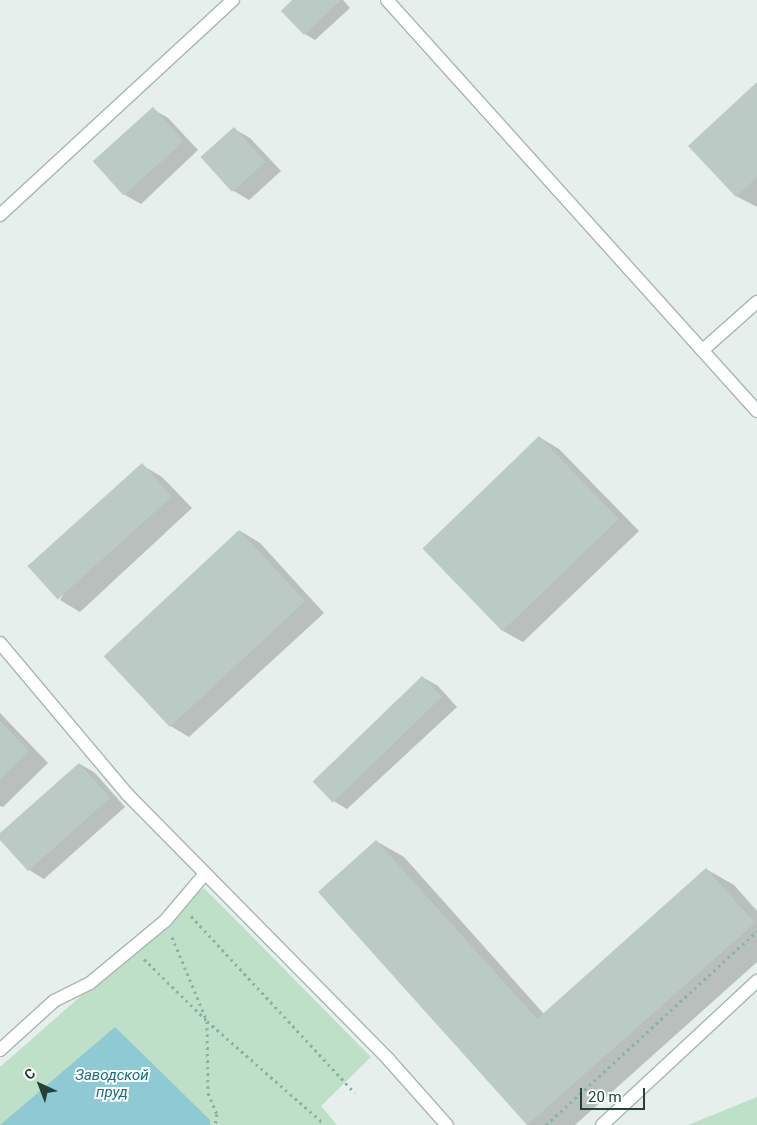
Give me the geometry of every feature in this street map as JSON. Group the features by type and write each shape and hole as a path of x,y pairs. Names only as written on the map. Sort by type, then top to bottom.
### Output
{"lane":[{"path":"0,215 233,0"},
{"path":"387,0 704,349 757,411"},
{"path":"704,349 757,302"},
{"path":"0,643 127,794 204,875 389,1060 448,1125"},
{"path":"0,1050 54,1001 90,983 165,921 204,875"},
{"path":"602,1125 757,981"}],"path":[{"path":"180,905 355,1093"},
{"path":"165,921 207,1021 208,1093 217,1114 215,1125"},
{"path":"546,1125 757,930"},
{"path":"133,948 207,1021 323,1123"}],"green space":[{"path":"204,888 371,1057 321,1106 337,1125 0,1125 0,1067"},
{"path":"757,1097 757,1125 688,1125"}],"water":[{"name":"Заводской пруд","path":"115,1027 210,1120 210,1125 0,1125"}],"building":[{"path":"292,0 340,1 304,35 281,11"},
{"path":"757,82 757,177 736,197 688,146"},
{"path":"153,107 184,141 124,195 93,161"},
{"path":"234,127 265,162 232,192 201,157"},
{"path":"539,436 619,519 502,631 422,549"},
{"path":"142,463 172,496 58,599 28,566"},
{"path":"239,530 305,601 170,727 104,656"},
{"path":"422,676 442,697 333,802 313,782"},
{"path":"0,721 29,751 0,779"},
{"path":"79,763 110,798 28,871 0,840 0,833"},
{"path":"376,840 537,1019 706,868 755,923 527,1125 318,892"}]}
